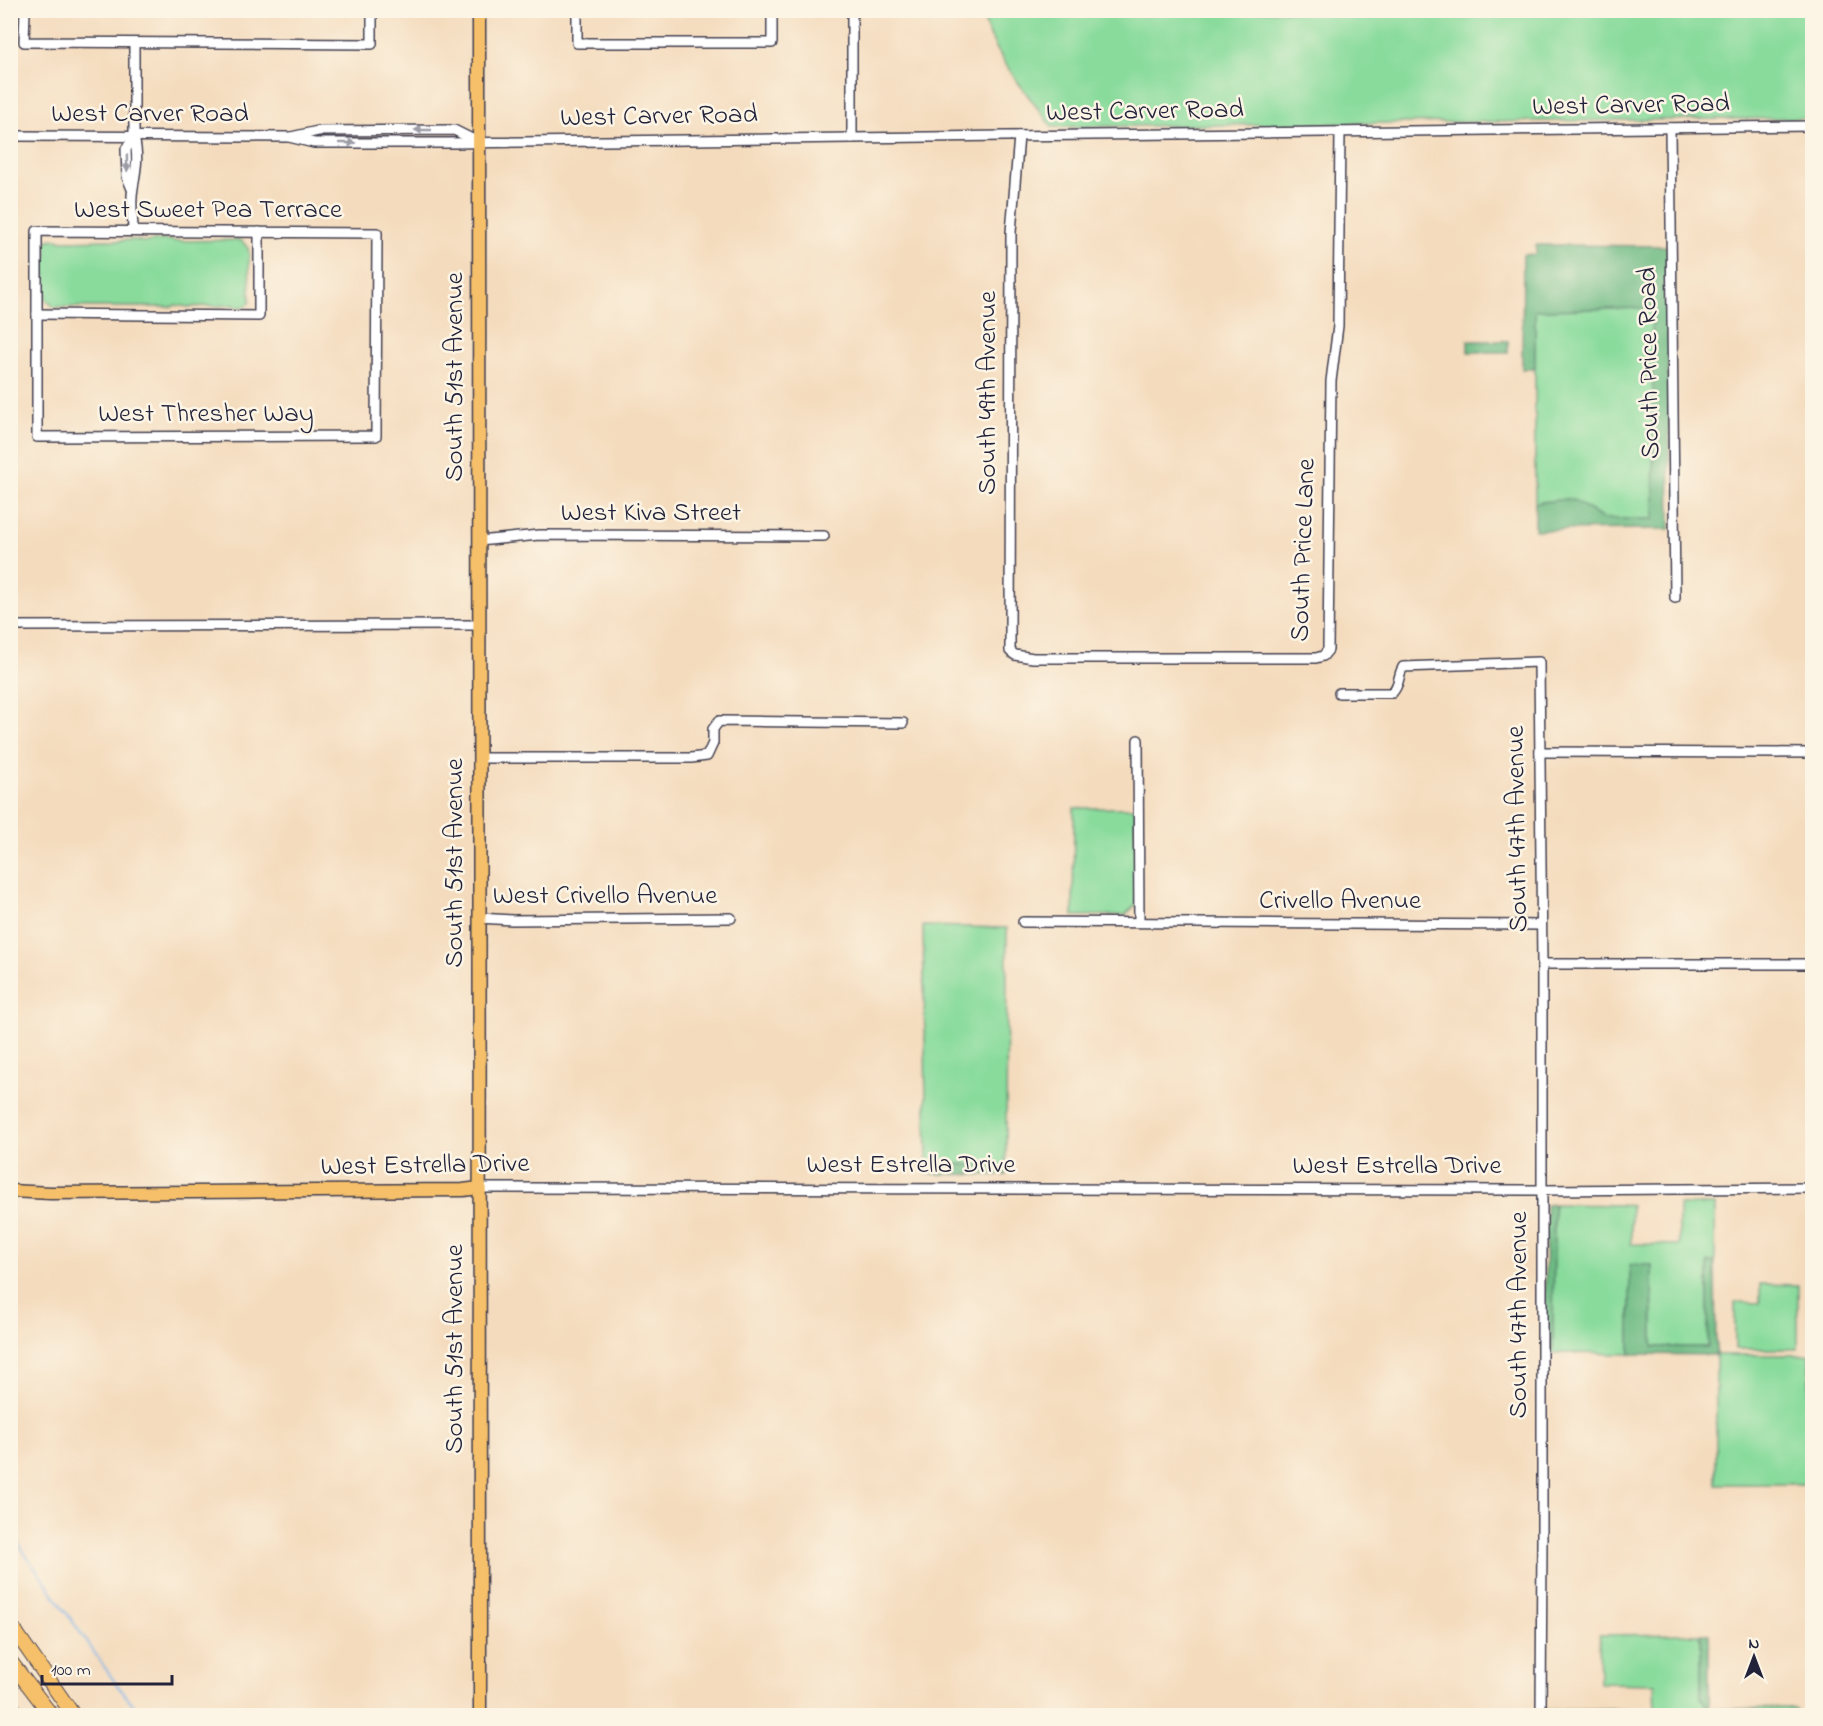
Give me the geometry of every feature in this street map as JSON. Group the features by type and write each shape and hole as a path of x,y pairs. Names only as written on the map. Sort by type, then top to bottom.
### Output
{"highway":[{"path":"10,1624 74,1716"},
{"path":"10,1661 52,1716"},
{"path":"10,1705 19,1716"}],"main road":[{"name":"South 51st Avenue","path":"479,10 480,1716"},
{"name":"West Estrella Drive","path":"10,1191 74,1193 479,1188"}],"street":[{"path":"25,10 24,42 372,44 372,10"},
{"path":"577,10 577,43 772,43 772,10"},
{"path":"852,10 852,138"},
{"path":"133,231 132,189 136,176 137,151 134,137 134,43"},
{"name":"West Carver Road","path":"10,136 289,137 314,143 1019,136 1340,139 1670,128 1812,126"},
{"name":"South Price Road","path":"1670,128 1675,598"},
{"name":"South 49th Avenue","path":"1010,651 1011,232 1019,136"},
{"name":"South Price Lane","path":"1010,651 1015,655 1033,658 1316,658 1323,656 1328,650 1331,381 1338,326 1340,139"},
{"name":"West Sweet Pea Terrace","path":"37,314 37,231 377,233 376,436"},
{"path":"37,314 259,316 259,232"},
{"name":"West Thresher Way","path":"37,314 37,437 376,436"},
{"name":"West Kiva Street","path":"479,542 539,535 824,536"},
{"path":"10,627 479,625"},
{"name":"South 47th Avenue","path":"1339,693 1392,693 1399,685 1402,667 1539,662 1542,925 1541,1716"},
{"path":"479,758 691,758 707,756 713,743 713,729 718,721 903,723"},
{"path":"1023,922 1139,922 1138,740"},
{"path":"1540,752 1812,753"},
{"name":"West Crivello Avenue","path":"479,918 512,920 731,918"},
{"name":"Crivello Avenue","path":"1139,922 1542,925"},
{"path":"1542,964 1812,964"},
{"name":"West Estrella Drive","path":"479,1188 1541,1190 1812,1188"}],"green space":[{"path":"982,11 1812,11 1812,118 1052,127 1001,57"},
{"path":"166,239 174,241 241,240 249,252 250,302 245,307 176,305 171,307 54,307 45,299 45,245 48,240 62,241 134,240 144,242"},
{"path":"1536,245 1667,246 1670,529 1535,530 1535,503 1567,499 1575,501 1603,519 1654,519 1652,308 1535,310 1535,369 1522,369 1523,255 1536,254"},
{"path":"1652,308 1654,519 1603,519 1568,499 1535,503 1535,310"},
{"path":"1468,341 1508,341 1508,352 1468,352"},
{"path":"1074,808 1135,808 1136,905 1125,915 1073,916"},
{"path":"923,926 1007,928 1006,1165 927,1164"},
{"path":"927,1164 1006,1165 1006,1175 927,1174"},
{"path":"1554,1204 1631,1205 1631,1244 1679,1245 1679,1205 1715,1205 1715,1262 1708,1262 1708,1347 1653,1347 1652,1265 1631,1265 1630,1354 1553,1353"},
{"path":"1554,1204 1553,1353 1544,1353 1546,1205"},
{"path":"1708,1262 1715,1262 1716,1355 1630,1354 1630,1265 1652,1265 1653,1347 1708,1347"},
{"path":"1760,1284 1798,1285 1798,1349 1735,1349 1735,1302 1760,1303"},
{"path":"1716,1355 1809,1355 1809,1450 1812,1451 1812,1484 1716,1484"},
{"path":"1701,1634 1701,1697 1709,1709 1656,1710 1655,1684 1600,1683 1599,1635"},
{"path":"1701,1634 1709,1634 1709,1709 1728,1709 1727,1716 1544,1716 1544,1710 1708,1709 1701,1697"},
{"path":"1795,1708 1800,1715 1727,1716 1728,1709"}],"waterway":[{"path":"10,1532 117,1685 143,1716"}]}
